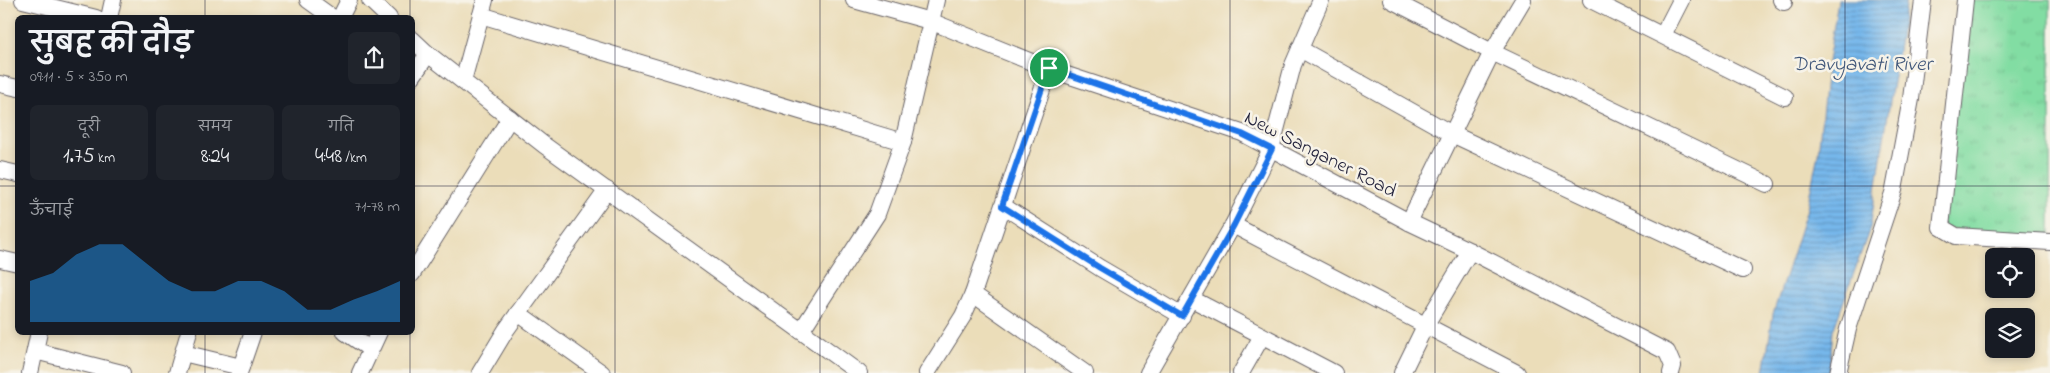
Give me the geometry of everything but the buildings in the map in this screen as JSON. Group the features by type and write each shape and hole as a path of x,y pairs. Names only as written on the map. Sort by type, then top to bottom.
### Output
{"street":[{"path":"23,0 84,15"},
{"path":"110,15 113,0"},
{"path":"308,0 329,15"},
{"path":"342,15 349,0"},
{"path":"370,0 386,15"},
{"name":"New Sanganer Road","path":"854,0 930,21 1049,68 1242,134 1409,222 1470,251 1667,352 1673,366 1671,373"},
{"path":"801,331 877,214 903,142 936,0"},
{"path":"1148,373 1234,225 1272,149 1293,65 1321,0"},
{"path":"1390,0 1492,52 1767,184"},
{"path":"1409,222 1492,52 1523,0"},
{"path":"1591,0 1785,97"},
{"path":"1663,35 1681,0"},
{"path":"1838,373 1848,329 1894,190 1911,99 1924,0"},
{"path":"1964,0 1941,227 1956,236 2050,242"},
{"path":"463,81 483,8 903,142"},
{"path":"415,42 510,118 857,372"},
{"path":"1300,48 1452,134 1743,270"},
{"path":"415,72 428,54"},
{"path":"927,373 963,316 972,294 1049,68"},
{"path":"0,84 15,87"},
{"path":"415,269 510,118"},
{"path":"0,170 15,173"},
{"path":"480,373 518,313 607,190"},
{"path":"1002,206 1100,268 1182,316"},
{"path":"1234,225 1517,373"},
{"path":"1402,373 1426,324 1470,251"},
{"path":"0,259 15,262"},
{"path":"972,294 1085,373"},
{"path":"1192,299 1334,373"},
{"path":"518,313 602,373"},
{"path":"30,373 38,335"},
{"path":"178,373 188,335"},
{"path":"183,352 240,370 252,335"},
{"path":"349,335 370,349"},
{"path":"360,373 377,335"},
{"path":"1242,373 1262,336"},
{"path":"35,351 122,373"}],"green space":[{"path":"1965,0 2050,0 2050,243 1941,227"}],"water":[{"name":"Dravyavati River","path":"1838,0 1906,0 1870,228 1833,331 1829,373 1764,373 1773,314 1806,212 1818,154 1827,68"}],"route":[{"path":"1049,68 1242,134 1272,149 1234,225 1182,316 1100,268 1002,206 1049,68"}]}
